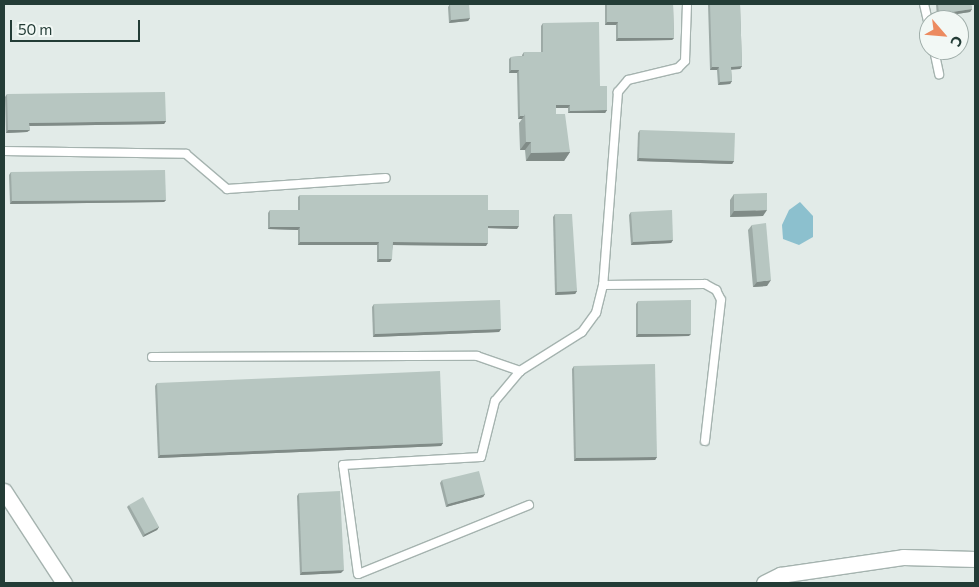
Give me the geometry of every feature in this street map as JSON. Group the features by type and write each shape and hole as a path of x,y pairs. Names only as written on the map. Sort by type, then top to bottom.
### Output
{"street":[{"path":"4,491 64,583"},
{"path":"764,583 780,575 903,557 975,558"}],"lane":[{"path":"529,505 358,574 343,465 482,457 495,401 520,371 582,332 596,313 603,285 618,92 628,80 678,68 685,61 687,4"},
{"path":"936,60 939,74"},
{"path":"4,151 186,154 227,188 386,178"},
{"path":"603,285 706,284 716,290 721,300 705,441"},
{"path":"152,357 477,356 520,371"}],"water":[{"path":"800,202 813,216 813,237 799,245 783,239 782,225 789,210"}],"building":[{"path":"450,4 469,4 470,18 451,20"},
{"path":"607,4 673,4 674,38 618,38 618,22 607,22"},
{"path":"710,4 740,4 742,66 731,67 732,81 720,82 719,67 712,67"},
{"path":"938,4 971,4 972,9 965,10 939,10"},
{"path":"599,22 600,86 607,86 607,110 570,111 570,105 556,105 556,114 525,114 520,116 519,70 511,70 511,57 524,56 524,52 543,52 543,23"},
{"path":"165,92 166,121 29,123 30,130 8,130 7,94"},
{"path":"525,114 565,114 570,152 531,153 531,142 526,142"},
{"path":"640,130 735,133 734,161 639,158"},
{"path":"165,170 166,200 12,201 11,172"},
{"path":"767,193 767,210 734,211 734,194"},
{"path":"300,195 488,195 488,210 519,210 519,226 488,226 488,243 393,242 392,259 379,259 379,242 300,242 300,227 270,227 270,210 300,210"},
{"path":"672,210 673,240 633,242 631,212"},
{"path":"555,214 572,214 577,291 557,292"},
{"path":"766,223 771,280 757,282 752,225"},
{"path":"500,300 501,329 375,334 374,304"},
{"path":"691,300 691,334 638,334 638,301"},
{"path":"655,364 657,457 576,458 574,366"},
{"path":"440,371 443,443 160,455 157,383"},
{"path":"479,471 485,494 448,504 442,480"},
{"path":"340,491 344,570 302,572 299,493"},
{"path":"143,497 159,527 145,534 129,505"}]}
